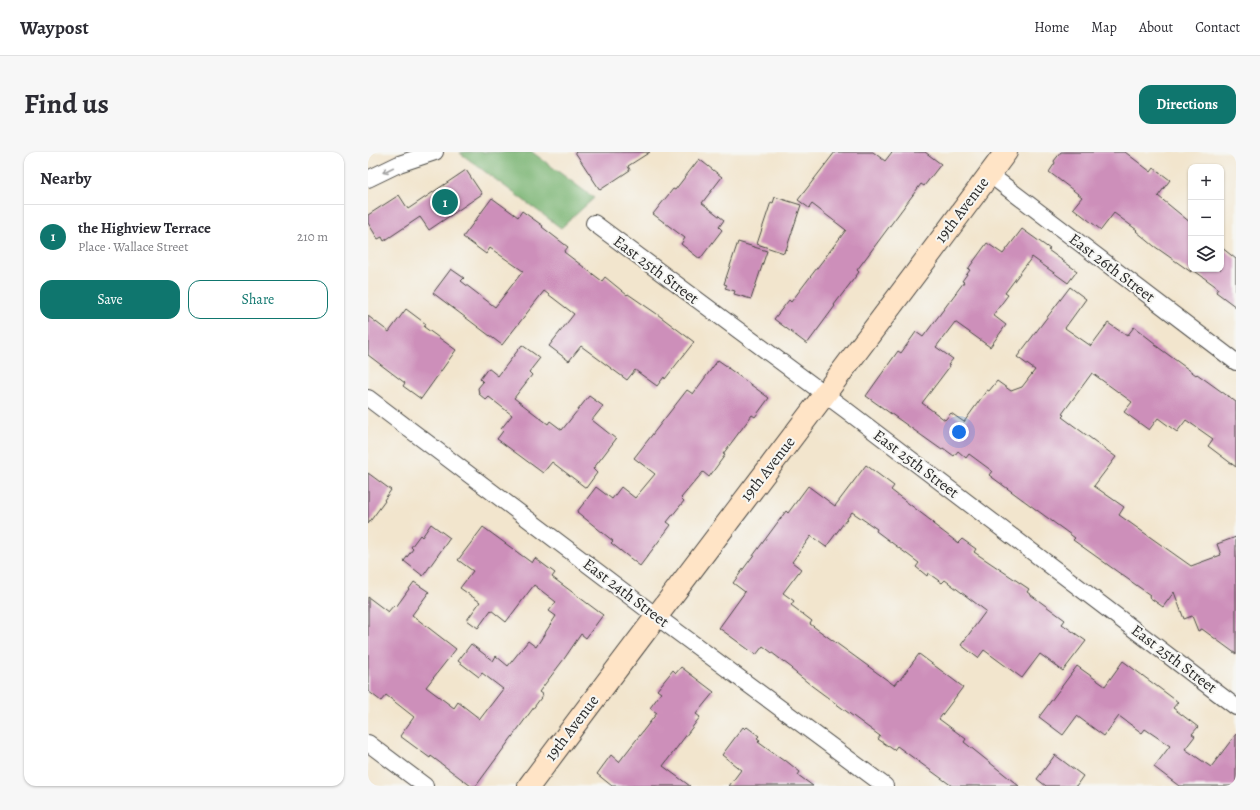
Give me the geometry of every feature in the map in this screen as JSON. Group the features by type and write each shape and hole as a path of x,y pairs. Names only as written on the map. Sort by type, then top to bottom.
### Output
{"street":[{"path":"368,179 400,164 435,152"},
{"name":"19th Avenue","path":"529,786 1006,152"},
{"name":"East 26th Street","path":"989,174 1236,362"},
{"name":"East 25th Street","path":"594,223 824,394 1236,707"},
{"name":"East 24th Street","path":"368,398 656,616 885,786"},
{"path":"368,743 424,786"}],"green space":[{"path":"532,152 594,198 561,228 460,153"}],"building":[{"path":"575,152 650,152 628,166 630,170 600,190"},
{"path":"835,152 873,152 885,161 892,152 925,152 941,164 924,186 921,184 857,270 859,272 807,344 774,319 789,300 791,302 846,230 812,204 809,208 798,200"},
{"path":"1061,152 1125,152 1151,172 1154,168 1170,180 1158,196 1188,221 1188,270 1154,246 1136,231 1137,230 1114,213 1101,230 1073,208 1082,197 1049,172 1055,163 1054,161"},
{"path":"699,159 722,177 702,203 724,220 719,227 722,230 700,259 681,244 685,238 653,214 673,189 675,190"},
{"path":"466,170 482,194 429,230 420,217 384,241 382,237 378,239 368,223 368,215 399,195 408,209"},
{"path":"775,197 801,205 784,253 757,244 771,202 773,203"},
{"path":"492,198 518,217 522,211 568,247 564,252 602,281 605,277 627,295 628,294 657,314 694,342 665,379 664,377 657,386 635,370 627,380 581,346 569,361 549,346 574,314 544,291 502,345 433,293 451,269 464,278 461,281 495,307 523,271 490,248 486,254 463,237"},
{"path":"1022,229 1077,271 1068,283 1032,257 1005,293 1008,295 993,315 1006,325 990,347 955,322 936,347 953,359 948,365 950,366 922,403 945,420 951,413 964,422 987,390 989,391 997,381 1011,391 1022,387 1035,370 1017,357 1070,287 1086,299 1065,328 1091,346 1108,323 1127,336 1134,327 1156,344 1155,345 1236,402 1236,467 1208,446 1213,439 1186,420 1177,432 1158,418 1149,430 1124,412 1132,402 1092,373 1062,414 1064,415 1062,417 1116,457 1094,486 1124,507 1119,515 1191,566 1221,555 1217,544 1236,537 1236,654 1202,629 1198,631 1192,616 1184,619 1174,592 1163,607 1149,597 1150,595 1073,540 1075,538 989,475 992,471 969,454 966,458 958,451 954,456 943,448 942,450 866,396 898,351 901,353 916,332 923,337 964,282 962,281 970,270 968,269 987,243 1003,254"},
{"path":"738,242 767,251 751,299 734,294 735,291 725,288 727,285 724,284"},
{"path":"1224,249 1236,259 1236,307 1216,292 1218,288 1196,272 1224,272"},
{"path":"406,309 426,324 424,327 456,350 421,399 403,386 405,383 368,355 368,316 389,332"},
{"path":"522,345 540,358 529,372 532,375 514,398 548,424 550,421 562,430 589,396 603,406 592,420 616,439 593,469 597,473 586,488 552,462 543,473 497,439 503,431 501,429 512,415 489,397 486,400 479,394 478,388 483,382 480,379 488,368 498,376"},
{"path":"718,360 769,398 755,417 752,415 723,454 725,455 709,477 703,472 681,498 684,501 667,522 671,525 640,566 611,543 613,541 577,512 596,487 612,499 621,487 635,498 655,474 634,458 687,390 693,394"},
{"path":"866,465 894,486 891,490 934,523 933,524 958,543 962,539 976,549 974,552 1029,589 1027,592 1065,620 1062,624 1086,641 1063,671 1040,654 1022,678 984,650 978,658 961,645 986,611 945,580 942,583 928,573 927,576 916,567 919,563 876,531 877,529 852,512 826,547 811,536 792,562 801,569 783,593 794,601 791,605 812,621 810,624 894,685 898,680 899,681 919,654 963,687 939,719 966,739 964,742 1019,786 952,786 897,746 894,750 878,739 880,736 812,686 791,669 792,668 763,646 756,655 719,628 745,592 733,583 786,511 788,513 808,486 835,506"},
{"path":"368,473 391,490 368,524"},
{"path":"431,524 450,538 423,576 404,561 413,549 411,547 420,535 422,537"},
{"path":"483,527 532,563 535,558 555,573 552,577 603,615 586,638 581,634 539,692 543,695 476,786 471,786 431,756 430,758 400,736 414,717 386,695 381,701 368,691 368,597 388,612 394,605 396,607 414,582 429,592 412,615 456,649 426,687 454,708 458,702 480,719 503,689 482,673 479,677 458,661 471,644 493,661 496,656 508,666 528,641 536,647 556,616 549,611 556,602 534,585 506,622 491,610 478,628 467,620 480,602 460,588 473,571 458,560"},
{"path":"1123,661 1178,702 1173,708 1198,727 1192,734 1195,736 1185,749 1211,767 1236,734 1236,786 1179,786 1154,767 1170,746 1145,729 1142,733 1119,716 1104,736 1077,716 1063,735 1039,717 1077,666 1105,686"},
{"path":"681,667 714,692 696,714 700,717 663,766 690,786 612,786 597,774 611,755 619,762 657,713 650,708 661,693 657,690 673,670 676,673"},
{"path":"743,727 745,729 747,727 759,736 757,738 760,740 758,742 800,772 798,775 813,786 729,786 741,770 722,755"},
{"path":"1055,755 1083,776 1076,786 1046,786 1037,779"}],"place":[{"name":"the Highview Terrace","path":"445,202"}]}
